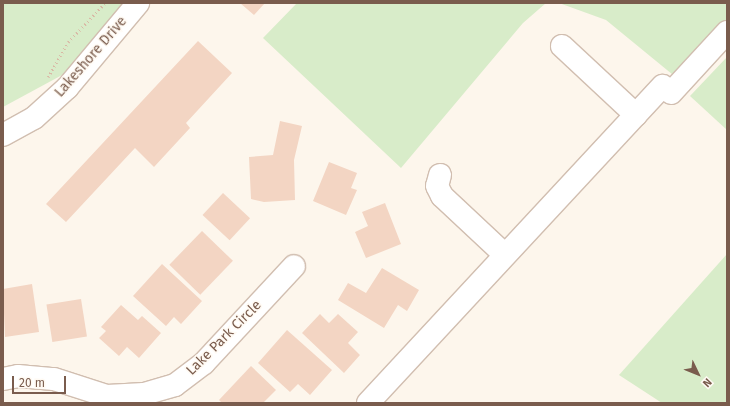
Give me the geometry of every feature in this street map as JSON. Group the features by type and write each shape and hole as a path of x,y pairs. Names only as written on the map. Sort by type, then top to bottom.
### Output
{"street":[{"name":"Lakeshore Drive","path":"3,135 34,118 67,88 138,3"},
{"path":"368,403 636,115 667,89 727,32"},
{"path":"562,46 636,115"},
{"path":"440,175 437,186 442,196 505,255"},
{"name":"Lake Park Circle","path":"3,379 18,376 54,379 107,396 144,394 175,385 204,363 294,266"}],"path":[{"path":"47,79 68,42 105,3"}],"green space":[{"path":"3,3 125,3 64,74 3,107"},
{"path":"297,3 546,3 523,23 401,168 263,38"},
{"path":"559,3 727,3 727,27 678,79 606,20"},
{"path":"727,57 727,130 690,96"},
{"path":"727,254 727,403 662,403 619,375"}],"building":[{"path":"240,3 265,3 254,15"},
{"path":"198,41 232,73 186,123 190,128 154,167 135,148 66,222 46,204"},
{"path":"280,121 302,126 294,160 295,200 264,202 251,199 249,157 273,155"},
{"path":"329,162 357,173 351,188 357,190 346,215 313,201"},
{"path":"223,193 250,218 230,240 203,215"},
{"path":"385,203 401,244 366,258 355,232 368,226 362,212"},
{"path":"202,231 233,261 200,295 169,265"},
{"path":"162,264 202,301 181,324 174,317 166,326 133,296"},
{"path":"382,268 419,290 407,311 398,305 384,328 338,300 348,283 366,293"},
{"path":"32,284 39,332 5,337 3,289"},
{"path":"81,299 87,337 52,342 46,304"},
{"path":"121,305 138,320 142,316 161,333 139,358 127,347 119,356 99,338 106,331 101,327"},
{"path":"320,314 329,323 338,314 358,332 348,343 360,355 344,373 302,333"},
{"path":"287,330 332,370 310,395 298,384 290,392 258,363"},
{"path":"251,366 276,390 263,403 222,403 219,400"}]}
